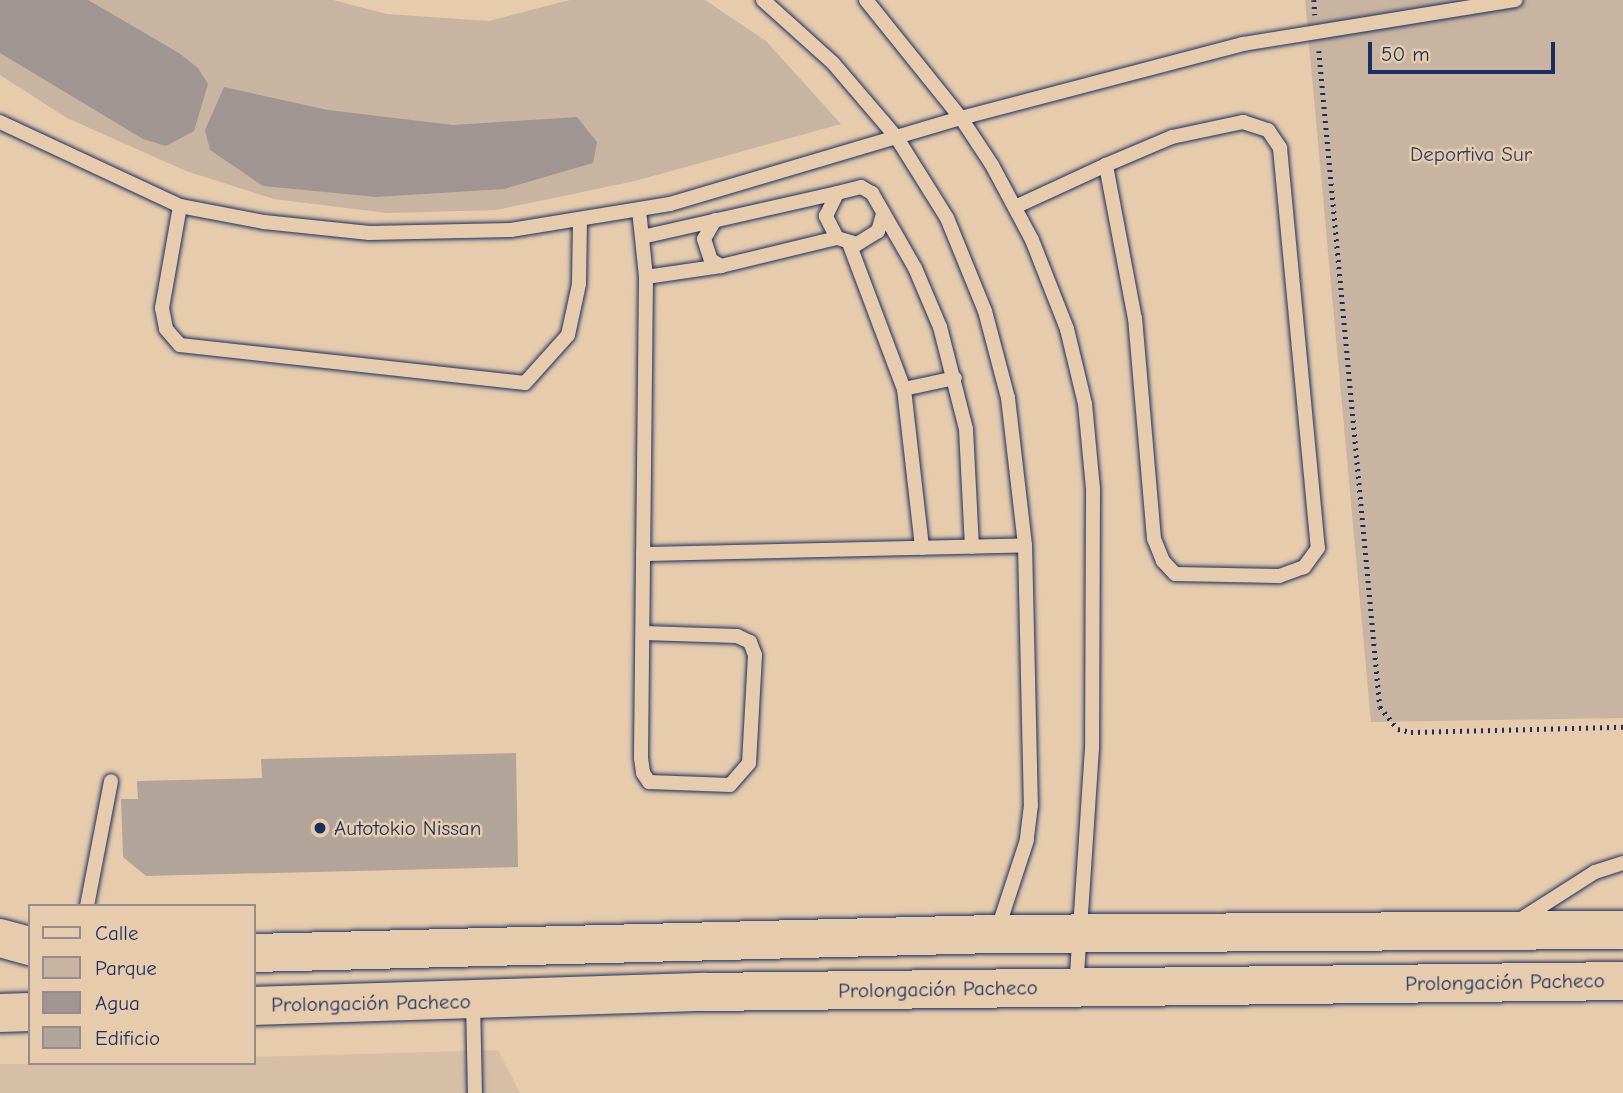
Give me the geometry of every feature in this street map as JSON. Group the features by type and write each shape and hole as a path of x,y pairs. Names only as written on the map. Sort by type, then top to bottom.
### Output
{"main road":[{"path":"256,953 996,934 1623,930"},
{"path":"0,937 28,945"},
{"path":"0,962 28,961"},
{"name":"Prolongación Pacheco","path":"256,1006 702,992 1623,981"},
{"path":"0,1013 28,1012"}],"lane":[{"path":"763,0 833,63 897,138 947,218 985,311 1008,398 1025,545 1031,805 1027,840 996,934"},
{"path":"866,0 961,118 1014,207 1067,329 1084,404 1091,474 1092,748 1076,988"},
{"path":"0,122 180,206 264,222 369,233 450,234 580,221 639,210 961,118 1244,44 1515,0"},
{"path":"1014,207 1107,165 1172,136 1243,122 1268,130 1280,148 1318,548 1304,566 1279,576 1175,574 1163,561 1154,539 1135,319 1107,165"},
{"path":"642,237 861,187 872,193 915,268 955,378 966,429 972,547"},
{"path":"837,193 826,216 843,241 904,389 922,548"},
{"path":"180,206 162,309 166,328 180,345 525,383 568,335 579,284 580,221"},
{"path":"639,210 646,278 643,554 643,633 643,773 649,782 730,785 748,763 755,655 750,642 737,636 643,633"},
{"path":"646,278 872,237 883,215"},
{"path":"715,220 704,239 711,260 721,266"},
{"path":"904,389 955,378"},
{"path":"643,554 1025,545"},
{"path":"87,904 111,781"},
{"path":"1505,930 1567,887 1623,863"},
{"path":"473,1000 475,1093"}],"path":[{"path":"1314,0 1380,707 1398,729 1411,732 1623,727"}],"shaded area":[{"path":"498,1050 520,1093 0,1093 0,1064 256,1065 256,1057"}],"green space":[{"path":"0,0 333,0 387,14 489,21 570,0 705,0 766,41 841,124 635,181 496,210 387,213 274,199 186,171 67,118 0,75"},
{"name":"Deportiva Sur","path":"1305,0 1623,0 1623,718 1371,722"}],"water":[{"path":"0,0 88,0 179,53 198,68 208,84 194,131 166,146 143,139 0,53"},
{"path":"224,87 328,110 453,125 577,117 597,142 593,163 504,189 376,197 263,186 210,150 205,130"}],"building":[{"name":"Autotokio Nissan","path":"516,753 518,867 146,876 123,857 121,799 138,799 137,781 262,778 261,759"}],"place":[{"name":"Autotokio Nissan","path":"320,828"}]}
